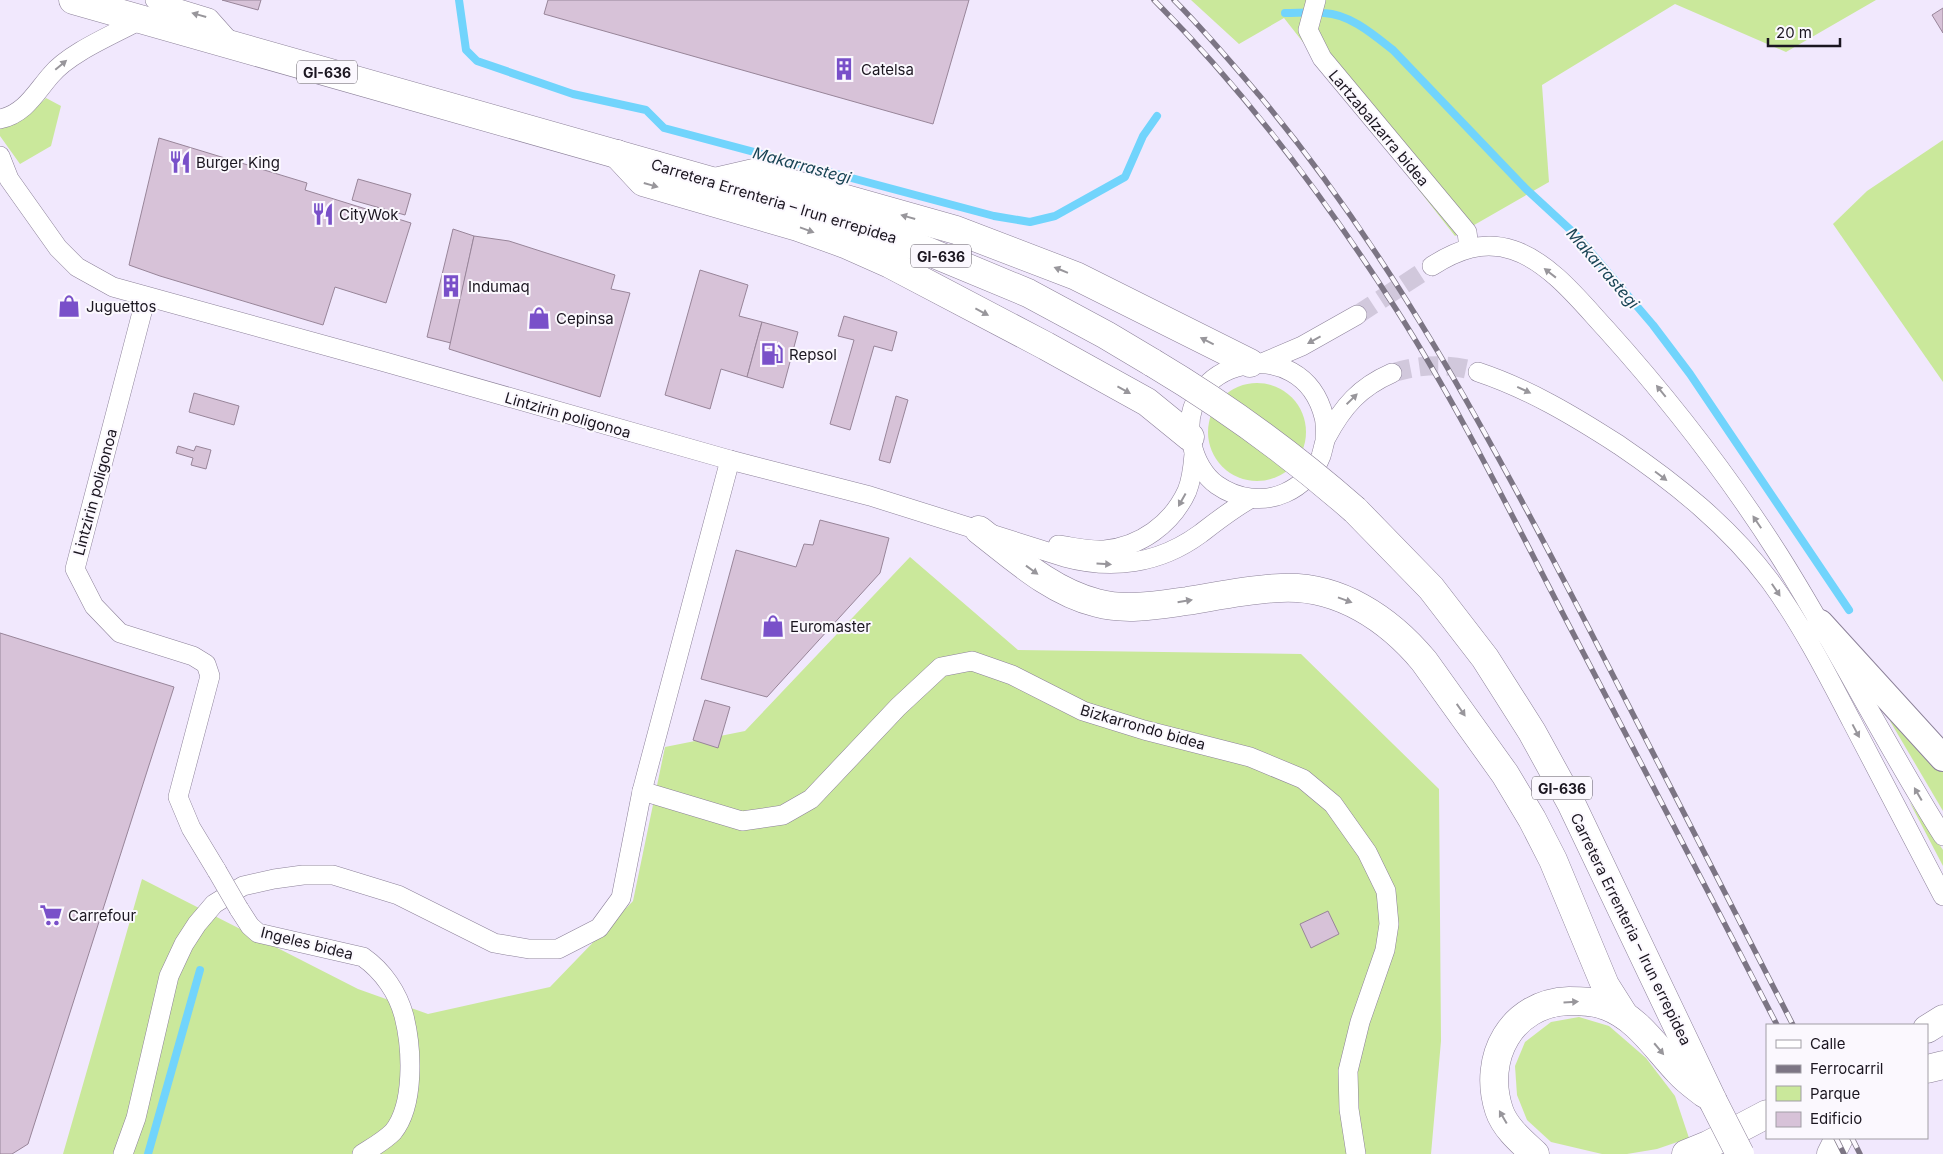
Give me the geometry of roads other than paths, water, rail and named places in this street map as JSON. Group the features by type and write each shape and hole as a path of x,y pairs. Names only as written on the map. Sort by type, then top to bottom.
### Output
{"main road":[{"name":"Carretera Errenteria – Irun errepidea","path":"73,0 149,10 234,46 716,182 904,241 1028,293 1153,363 1204,394 1255,429 1305,467 1355,510 1432,588 1485,658 1532,732 1571,803 1740,1154"},
{"path":"616,153 643,182 798,227 846,244 890,264 1046,346 1147,402 1192,445"},
{"path":"716,182 754,173 956,230 1076,276 1256,363"},
{"path":"984,532 1053,585 1074,596 1098,604 1118,607 1149,606 1253,590 1307,589 1350,602 1372,613 1391,626 1424,661 1506,774 1553,860 1605,985 1624,1015"},
{"path":"1820,623 1943,758"},
{"path":"1535,1154 1512,1132 1500,1112 1494,1090 1493,1069 1509,1031 1527,1014 1545,1004 1585,1001 1606,1006 1624,1015 1651,1039 1680,1073 1714,1101"},
{"path":"1928,1028 1943,1019"},
{"path":"1928,1070 1943,1065"},
{"path":"1686,1154 1708,1145 1766,1115"},
{"path":"1831,1154 1838,1139"}],"street":[{"name":"Lartzabalzarra bidea","path":"1316,2 1308,30 1328,67 1467,232 1469,248"},
{"path":"0,119 19,111 30,102 60,65 149,10"},
{"name":"Lintzirin poligonoa","path":"0,156 4,176 58,248 77,267 113,287 730,460 870,496 1082,562 1117,564 1134,562 1169,552 1185,544 1229,511 1250,498"},
{"path":"1432,266 1452,254 1469,248 1492,246 1514,250 1531,258 1568,288 1641,367 1721,470 1778,554 1943,836"},
{"name":"Lintzirin poligonoa","path":"146,296 75,569 94,606 120,633 193,656 206,664 210,676 178,797 191,828 217,871"},
{"path":"1256,363 1284,368 1302,380 1316,397 1324,418 1325,440 1321,457 1312,472 1300,484 1285,494 1268,498 1250,498 1232,494 1216,484 1203,470 1192,445 1191,420 1196,403 1205,388 1218,376 1233,367 1256,363 1302,346 1357,315"},
{"path":"1478,372 1505,381 1541,398 1581,420 1626,450 1687,495 1749,555 1770,582 1809,641 1943,896"},
{"path":"1325,440 1344,407 1376,380 1392,373"},
{"name":"Lintzirin poligonoa","path":"984,532 1086,549 1112,548 1137,542 1167,521 1178,507 1187,490 1192,472 1192,445"},
{"path":"123,1154 136,1118 169,976 184,944 197,924 214,904 243,886 274,879 332,875 398,895 494,943 529,949 558,949 599,928 621,898 642,791 730,460"},
{"name":"Bizkarrondo bidea","path":"642,791 742,821 783,814 811,799 898,707 941,667 972,661 1012,675 1083,711 1144,730 1250,757 1304,779 1333,804 1367,852 1386,891 1389,924 1385,950 1360,1022 1348,1071 1349,1109 1356,1154"},
{"name":"Ingeles bidea","path":"217,871 250,926 258,933 363,957 377,967 392,989 404,1016 411,1068 406,1107 394,1130 384,1140 362,1154"}],"waterway":[{"name":"Makarrastegi","path":"459,0 466,50 477,61 573,94 646,110 664,128 994,216 1030,222 1055,216 1125,177 1143,136 1157,116"},
{"name":"Makarrastegi","path":"1285,13 1334,14 1352,21 1378,38 1393,50 1526,189 1576,235 1653,325 1690,374 1849,610"},
{"path":"148,1154 200,970"}],"tunnel":[{"path":"1357,315 1432,266"},
{"path":"1392,373 1424,366 1456,367 1478,372"}],"railway":[{"path":"1154,0 1188,35 1253,109 1313,187 1369,268 1419,346 1482,459 1776,1024"},
{"path":"1174,0 1238,70 1307,155 1352,217 1435,347 1511,480 1792,1024"},
{"path":"1836,1139 1844,1154"},
{"path":"1852,1139 1860,1154"}],"place":[{"name":"Catelsa","path":"844,69"},
{"name":"Burger King","path":"180,162"},
{"name":"CityWok","path":"323,214"},
{"name":"Indumaq","path":"451,286"},
{"name":"Juguettos","path":"69,306"},
{"name":"Cepinsa","path":"539,318"},
{"name":"Repsol","path":"772,354"},
{"name":"Euromaster","path":"773,626"},
{"name":"Carrefour","path":"51,915"}]}
